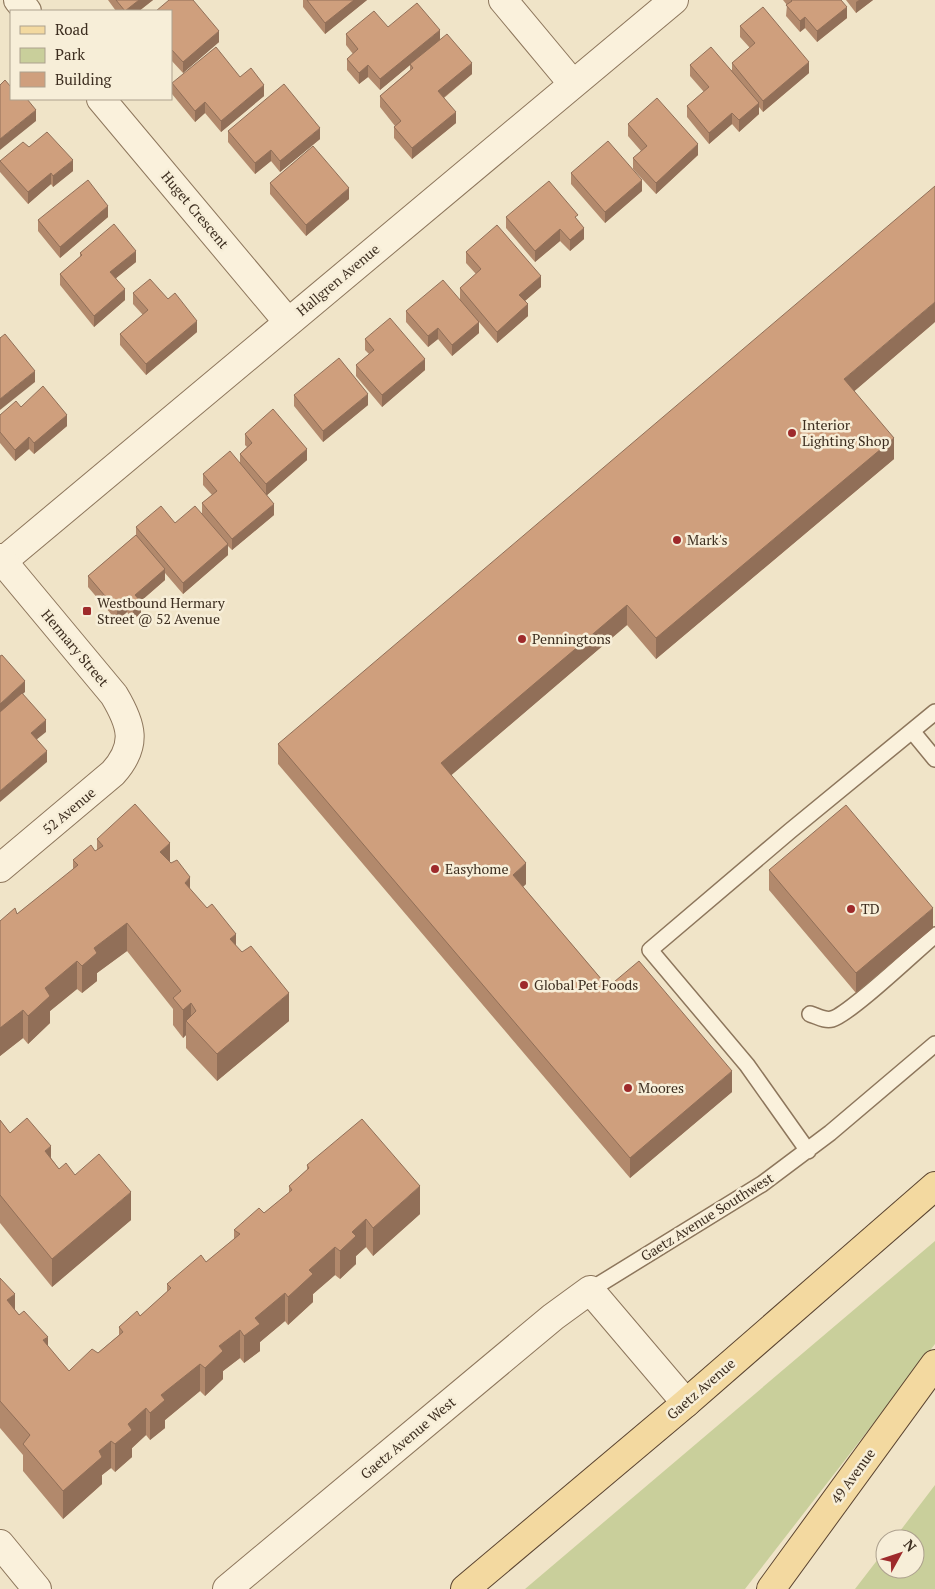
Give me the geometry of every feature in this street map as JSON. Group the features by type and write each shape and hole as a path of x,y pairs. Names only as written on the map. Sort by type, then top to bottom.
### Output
{"main road":[{"name":"Gaetz Avenue","path":"465,1589 686,1403 935,1186"},
{"name":"49 Avenue","path":"771,1589 935,1364"}],"street":[{"path":"18,0 26,10"},
{"path":"503,0 572,84"},
{"name":"Hallgren Avenue","path":"1,559 674,0"},
{"name":"Huget Crescent","path":"102,100 288,322"},
{"name":"Hermary Street","path":"1,559 114,695 128,723 131,735 130,748"},
{"name":"52 Avenue","path":"0,868 114,773 123,762 130,748"},
{"path":"590,1290 686,1403"},
{"name":"Gaetz Avenue West","path":"227,1589 553,1317 590,1290"},
{"path":"0,1544 37,1589"}],"lane":[{"path":"808,1151 747,1065 650,950 935,712"},
{"path":"912,731 935,759"},
{"path":"810,1014 823,1019 833,1019 852,1006 935,935"},
{"name":"Gaetz Avenue Southwest","path":"590,1290 762,1184 808,1151 935,1044"}],"green space":[{"path":"935,1241 935,1344 745,1589 525,1589"},
{"path":"935,1485 935,1589 855,1589 875,1563 875,1579 925,1579 925,1529 902,1529"}],"building":[{"path":"116,0 139,0 126,10"},
{"path":"169,0 193,0 219,31 183,62 172,50 172,10 157,10"},
{"path":"307,0 354,0 325,23"},
{"path":"791,0 841,0 847,7 817,31 805,17 800,21 786,5"},
{"path":"417,3 440,30 380,79 368,65 359,73 347,59 358,49 346,34 374,11 388,27"},
{"path":"763,7 809,62 763,101 732,63 755,43 740,26"},
{"path":"447,34 472,63 438,91 456,112 412,148 394,127 401,121 380,96 413,68 410,64"},
{"path":"216,47 240,77 251,68 264,85 221,121 205,102 195,111 172,83"},
{"path":"711,47 759,103 739,120 732,113 709,133 687,106 709,87 690,65"},
{"path":"5,80 10,86 10,100 28,100 36,110 0,139 0,85"},
{"path":"284,84 320,128 280,161 271,150 255,163 228,131"},
{"path":"657,98 698,144 656,183 633,158 647,146 628,124"},
{"path":"47,132 73,160 53,176 51,173 28,192 0,161 23,142 29,147"},
{"path":"608,141 642,180 605,212 571,173"},
{"path":"313,146 349,188 306,225 270,183"},
{"path":"88,180 108,206 60,247 38,220"},
{"path":"549,181 578,215 575,217 584,228 570,240 560,229 535,251 506,217"},
{"path":"935,186 935,302 844,379 894,438 656,638 627,605 441,763 526,863 513,875 608,987 639,961 732,1071 630,1158 278,744"},
{"path":"114,224 136,251 110,272 125,289 94,316 60,274 82,255 80,253"},
{"path":"497,225 541,276 519,295 528,304 497,332 460,288 481,269 466,252"},
{"path":"150,279 168,299 175,293 197,321 146,364 120,334 148,310 133,293"},
{"path":"443,280 479,322 452,345 438,328 428,336 406,311"},
{"path":"390,318 425,359 382,395 356,365 374,350 365,339"},
{"path":"5,334 35,371 0,399 0,338"},
{"path":"339,358 368,394 323,431 294,395"},
{"path":"43,386 67,415 34,443 29,437 15,450 0,432 0,415 16,401 21,407"},
{"path":"273,409 307,449 266,484 240,454 252,443 245,434"},
{"path":"230,451 274,504 232,539 202,503 217,491 203,474"},
{"path":"161,506 175,523 195,506 228,544 183,583 136,527"},
{"path":"136,535 165,569 135,595 141,602 133,609 127,601 117,610 88,576"},
{"path":"2,655 25,681 0,704 0,656"},
{"path":"22,693 46,720 31,733 47,751 0,791 0,712"},
{"path":"135,804 170,843 160,852 171,863 177,860 190,877 185,883 207,908 212,904 236,934 230,939 242,952 251,946 289,993 217,1054 186,1021 196,1011 191,1003 183,1010 173,998 181,991 127,923 94,948 97,953 82,966 77,961 45,988 50,996 28,1016 23,1010 0,1028 0,921 15,908 17,914 78,865 73,860 91,845 95,851 103,846 97,839"},
{"name":"TD","path":"846,805 933,908 856,973 769,870"},
{"path":"27,1118 51,1146 45,1151 59,1169 66,1163 75,1175 99,1154 131,1192 52,1259 0,1195 0,1120 10,1133"},
{"path":"362,1119 420,1186 373,1228 366,1219 352,1232 356,1236 340,1251 335,1247 309,1270 313,1274 288,1297 285,1293 255,1318 260,1324 244,1336 240,1330 219,1346 223,1351 205,1368 200,1364 161,1395 165,1400 150,1413 146,1408 128,1424 132,1430 115,1444 111,1441 99,1451 102,1457 63,1491 23,1444 30,1435 0,1401 0,1278 15,1294 7,1300 19,1315 24,1311 48,1337 43,1340 69,1371 92,1349 98,1353 123,1332 119,1327 137,1311 140,1316 171,1288 167,1284 201,1255 206,1262 240,1234 234,1230 259,1208 264,1213 292,1190 289,1186 309,1168 307,1165"}],"place":[{"name":"Interior Lighting Shop","path":"792,433"},
{"name":"Mark's","path":"677,540"},
{"name":"Westbound Hermary Street @ 52 Avenue","path":"87,611"},
{"name":"Penningtons","path":"522,639"},
{"name":"Easyhome","path":"435,869"},
{"name":"TD","path":"851,909"},
{"name":"Global Pet Foods","path":"524,985"},
{"name":"Moores","path":"628,1088"}]}
